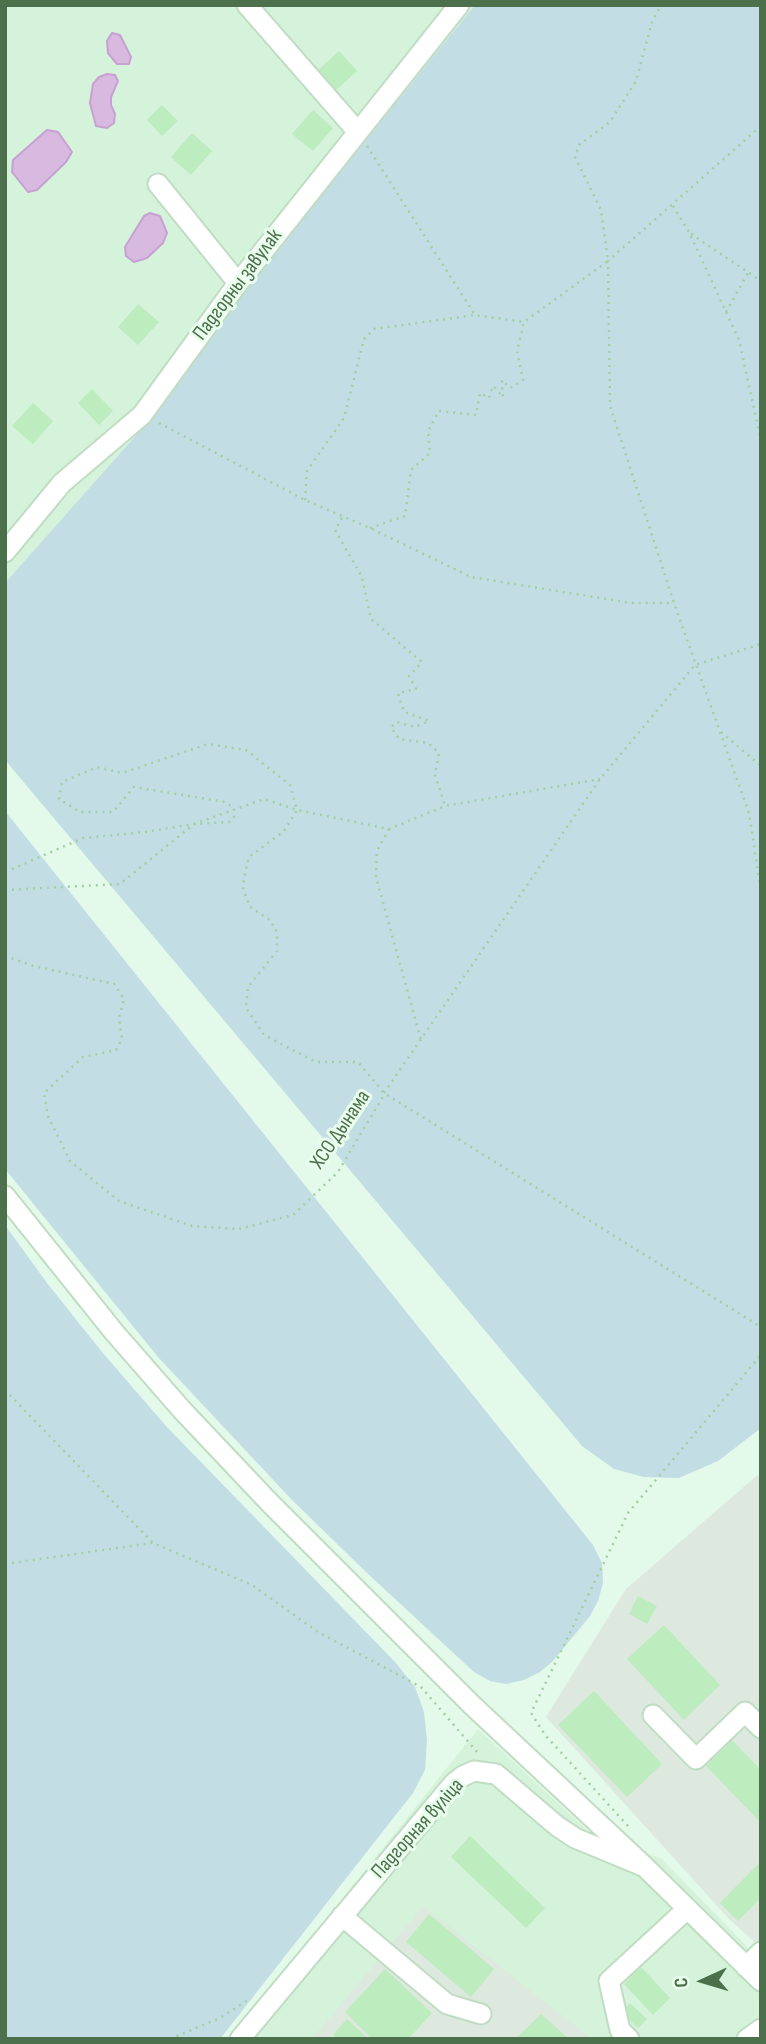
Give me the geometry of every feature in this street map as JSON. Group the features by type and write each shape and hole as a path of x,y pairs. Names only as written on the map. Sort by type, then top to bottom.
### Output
{"street":[{"path":"247,5 357,131"},
{"name":"Падгорны завулак","path":"5,552 62,483 142,415 238,283 458,5"},
{"path":"158,184 238,283"},
{"path":"5,1196 122,1342 268,1501 473,1706 645,1867"},
{"path":"653,1715 696,1759 745,1712 761,1728"},
{"name":"Падгорная вуліца","path":"240,2039 453,1784 474,1771 496,1774 575,1838 645,1867 761,1981"},
{"path":"629,2039 620,2030 608,1981 687,1909"},
{"path":"342,1916 447,2004 481,2014"},
{"path":"746,1966 761,1952"},
{"path":"747,2039 761,2029"}],"path":[{"path":"661,5 652,22 636,81 610,122 579,145 575,157 601,210 608,261 610,407 695,665 749,813 761,891"},
{"path":"370,528 405,516 411,470 430,453 428,431 439,411 477,415 480,393 489,398 493,386 503,397 502,380 510,388 523,380 517,351 524,322 608,261 761,126"},
{"path":"357,131 475,315"},
{"path":"672,204 689,232 739,340 761,440"},
{"path":"689,232 761,281"},
{"path":"726,312 748,273"},
{"path":"305,500 307,471 344,418 363,339 374,329 475,315 524,322"},
{"path":"142,415 305,500 471,577 631,603 674,603"},
{"path":"343,517 335,530 362,577 371,619 422,662 409,676 416,689 398,693 404,712 429,721 415,727 397,722 391,727 399,739 428,743 439,753 435,775 445,806"},
{"path":"385,1093 600,779 695,665 761,644"},
{"path":"720,732 761,766"},
{"path":"234,808 225,802 134,787 113,812 80,812 60,799 62,782 97,767 122,774 208,744 246,750 290,785 297,810 284,831 249,857 243,889 250,907 270,919 277,932 277,951 248,987 246,1008 264,1035 316,1062 358,1062 385,1093 761,1326"},
{"path":"5,890 120,884 194,824 264,799 297,810 389,829 445,806 600,779"},
{"path":"5,870 83,838 229,822 234,817 234,808"},
{"path":"389,829 377,851 376,877 421,1040"},
{"name":"XCO Дынама","path":"5,956 34,966 114,984 124,999 119,1018 122,1038 116,1050 83,1057 44,1093 48,1116 70,1161 119,1201 192,1226 239,1228 293,1215 338,1172 385,1093"},
{"path":"628,1826 545,1735 531,1713 628,1513 761,1355"},
{"path":"5,1390 153,1543 252,1585 318,1632 421,1687 496,1774"},
{"path":"5,1564 153,1543"},
{"path":"170,2039 220,2018 255,1996"}],"shaded area":[{"path":"5,5 475,5 280,245 138,433 5,583"},
{"path":"475,5 761,5 761,1428 718,1461 679,1478 644,1477 614,1469 582,1446 5,760 5,583 138,433 280,245"},
{"path":"112,33 120,35 131,57 129,64 117,64 108,53 107,41"},
{"path":"115,75 118,81 111,97 114,123 107,128 96,126 90,103 93,84 99,77"},
{"path":"47,130 58,132 72,152 66,162 37,190 28,192 12,172 13,160"},
{"path":"150,213 160,216 167,233 163,243 147,258 134,262 126,256 125,247 144,216"},
{"path":"5,811 593,1545 602,1563 603,1583 598,1601 590,1616 553,1661 540,1672 524,1680 506,1684 490,1681 474,1672 367,1573 292,1500 158,1357 5,1169"},
{"path":"5,1225 102,1352 166,1426 396,1663 415,1687 424,1712 427,1740 425,1770 413,1793 220,2039 5,2039"},
{"path":"761,1472 761,1948 729,1919 546,1717 626,1589"},
{"path":"478,1729 588,1831 662,1859 761,1961 761,2039 242,2039 299,1953"},
{"path":"423,1906 592,2039 312,2039"}],"building":[{"path":"339,51 357,71 334,92 316,72"},
{"path":"162,105 178,121 162,136 147,120"},
{"path":"313,110 333,128 313,151 292,134"},
{"path":"192,133 212,151 191,175 171,157"},
{"path":"138,304 159,322 138,345 118,327"},
{"path":"92,389 113,411 99,425 78,403"},
{"path":"33,403 53,421 33,444 12,426"},
{"path":"638,1596 657,1606 647,1624 629,1614"},
{"path":"664,1625 720,1685 684,1720 627,1659"},
{"path":"594,1691 662,1764 627,1797 558,1725"},
{"path":"732,1740 761,1770 761,1823 706,1766"},
{"path":"470,1836 545,1908 526,1928 451,1857"},
{"path":"761,1861 761,1898 738,1921 720,1903"},
{"path":"429,1914 494,1969 471,1997 406,1942"},
{"path":"641,1967 670,1998 653,2015 624,1984"},
{"path":"385,1969 432,2013 408,2039 372,2039 345,2012"},
{"path":"630,2003 647,2019 638,2028 621,2012"},
{"path":"541,2014 569,2039 515,2039"},
{"path":"347,2019 368,2039 337,2039 333,2035"}]}
